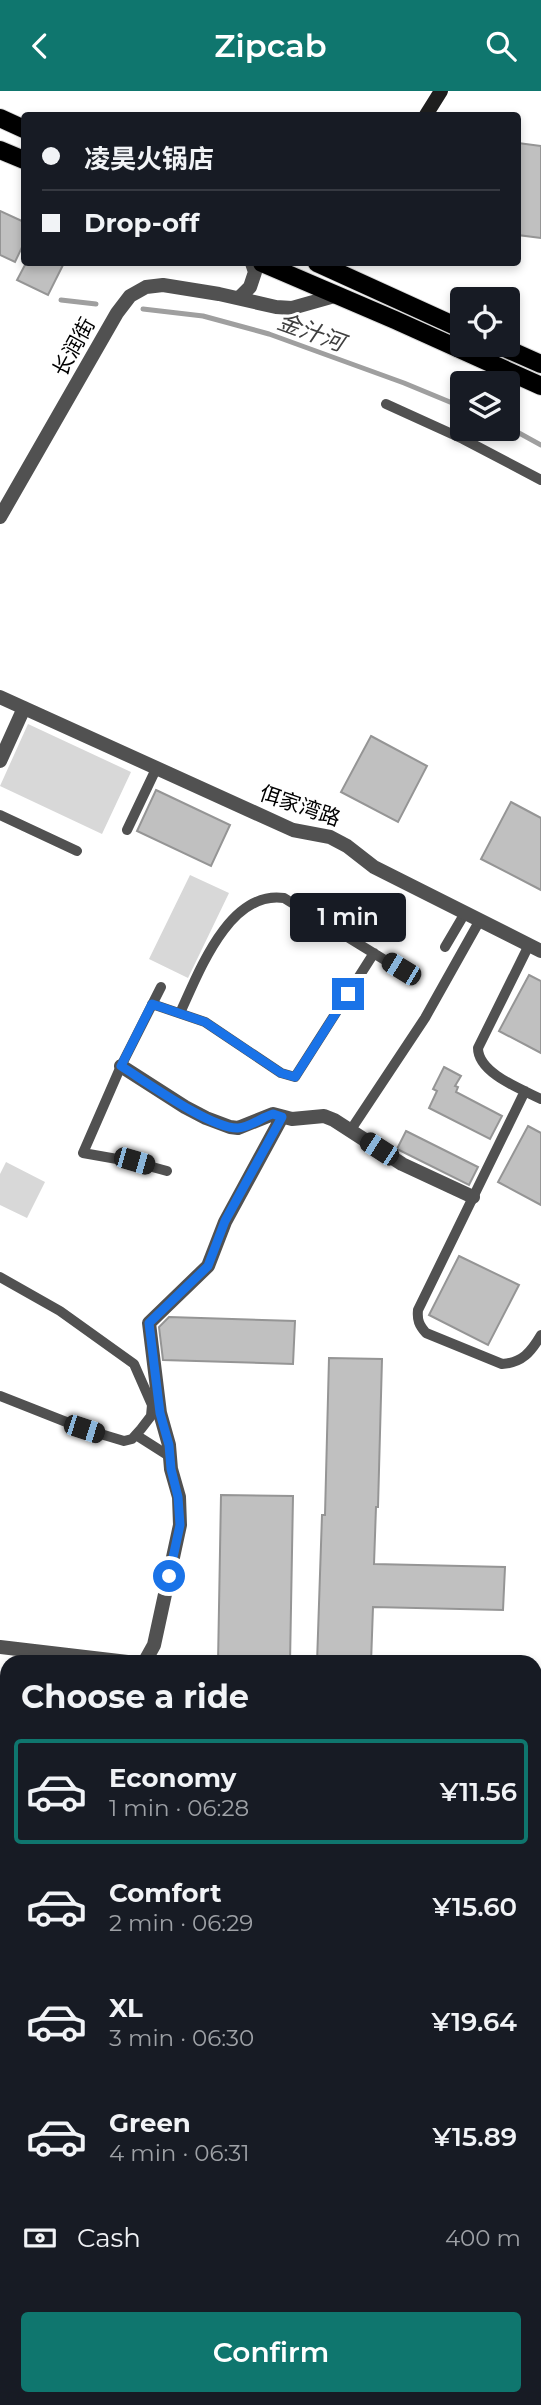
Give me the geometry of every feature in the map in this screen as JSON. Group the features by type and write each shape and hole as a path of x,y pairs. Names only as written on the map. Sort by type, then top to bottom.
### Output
{"main road":[{"path":"0,118 21,128"},
{"path":"0,150 21,159"},
{"path":"269,266 541,386"},
{"path":"330,266 450,323"},
{"path":"520,355 541,365"}],"street":[{"path":"428,112 441,91"},
{"path":"239,297 250,287 255,272 253,266"},
{"name":"长润街","path":"0,517 117,313 130,296 146,287 163,285 239,297 276,307 292,307 338,295"},
{"name":"佴家湾路","path":"0,697 293,831 330,837 347,846 374,867 535,948"},
{"path":"0,761 24,708"},
{"path":"121,1066 185,1107 230,1127 238,1128 273,1114 292,1119 324,1116 402,1164 473,1197"},
{"path":"149,1655 155,1645 180,1525 178,1497 160,1413 149,1323 208,1266 225,1221 282,1117"},
{"path":"0,1647 68,1655"}],"lane":[{"path":"386,404 463,439 541,480"},
{"path":"127,830 156,769"},
{"path":"0,815 77,851"},
{"path":"180,1013 221,932 234,917 270,896 284,898 401,969"},
{"path":"445,947 465,913"},
{"path":"354,1125 425,1017 480,920"},
{"path":"535,948 478,1048 478,1057 484,1066 541,1099"},
{"path":"152,1004 205,1022 281,1073 295,1077 374,953"},
{"path":"161,986 121,1066 83,1153 134,1161 167,1171"},
{"path":"526,1091 418,1310 420,1326 426,1332 502,1364 522,1359 541,1335"},
{"path":"0,1277 60,1311 134,1364 152,1405 151,1416 132,1439 124,1441 0,1396"},
{"path":"136,1434 169,1456"}],"shaded area":[{"path":"28,724 131,772 102,834 0,786"},
{"path":"190,875 229,893 188,978 149,959"},
{"path":"6,1162 45,1182 27,1218 0,1205 0,1174"}],"building":[{"path":"521,143 541,146 541,238 521,235"},
{"path":"0,211 21,221 21,249 15,262 0,255"},
{"path":"24,266 62,266 48,295 17,280"},
{"path":"371,736 427,766 398,822 341,792"},
{"path":"156,790 230,825 211,866 137,831"},
{"path":"511,802 541,818 541,890 481,859"},
{"path":"529,975 541,981 541,1053 499,1031"},
{"path":"444,1067 461,1076 455,1086 458,1087 456,1092 502,1116 490,1139 429,1108 437,1091 433,1089"},
{"path":"528,1126 541,1133 541,1205 498,1182"},
{"path":"406,1131 478,1167 469,1185 397,1149"},
{"path":"459,1256 519,1285 488,1345 429,1315"},
{"path":"169,1317 295,1321 293,1364 163,1360 159,1327"},
{"path":"329,1358 382,1359 374,1564 505,1567 503,1610 373,1607 371,1655 317,1655 322,1515 325,1515"},
{"path":"221,1495 293,1496 290,1655 218,1655"}],"waterway":[{"name":"金汁河","path":"61,300 96,304"},
{"name":"金汁河","path":"143,309 203,316 269,334 450,402"},
{"name":"金汁河","path":"520,434 541,445"}],"route":[{"path":"169,1576 180,1525 178,1497 160,1413 149,1323 208,1266 225,1221 282,1117 273,1114 263,1116 246,1126 230,1127 185,1107 121,1066 152,1004 205,1022 281,1073 295,1077 348,994"}]}
